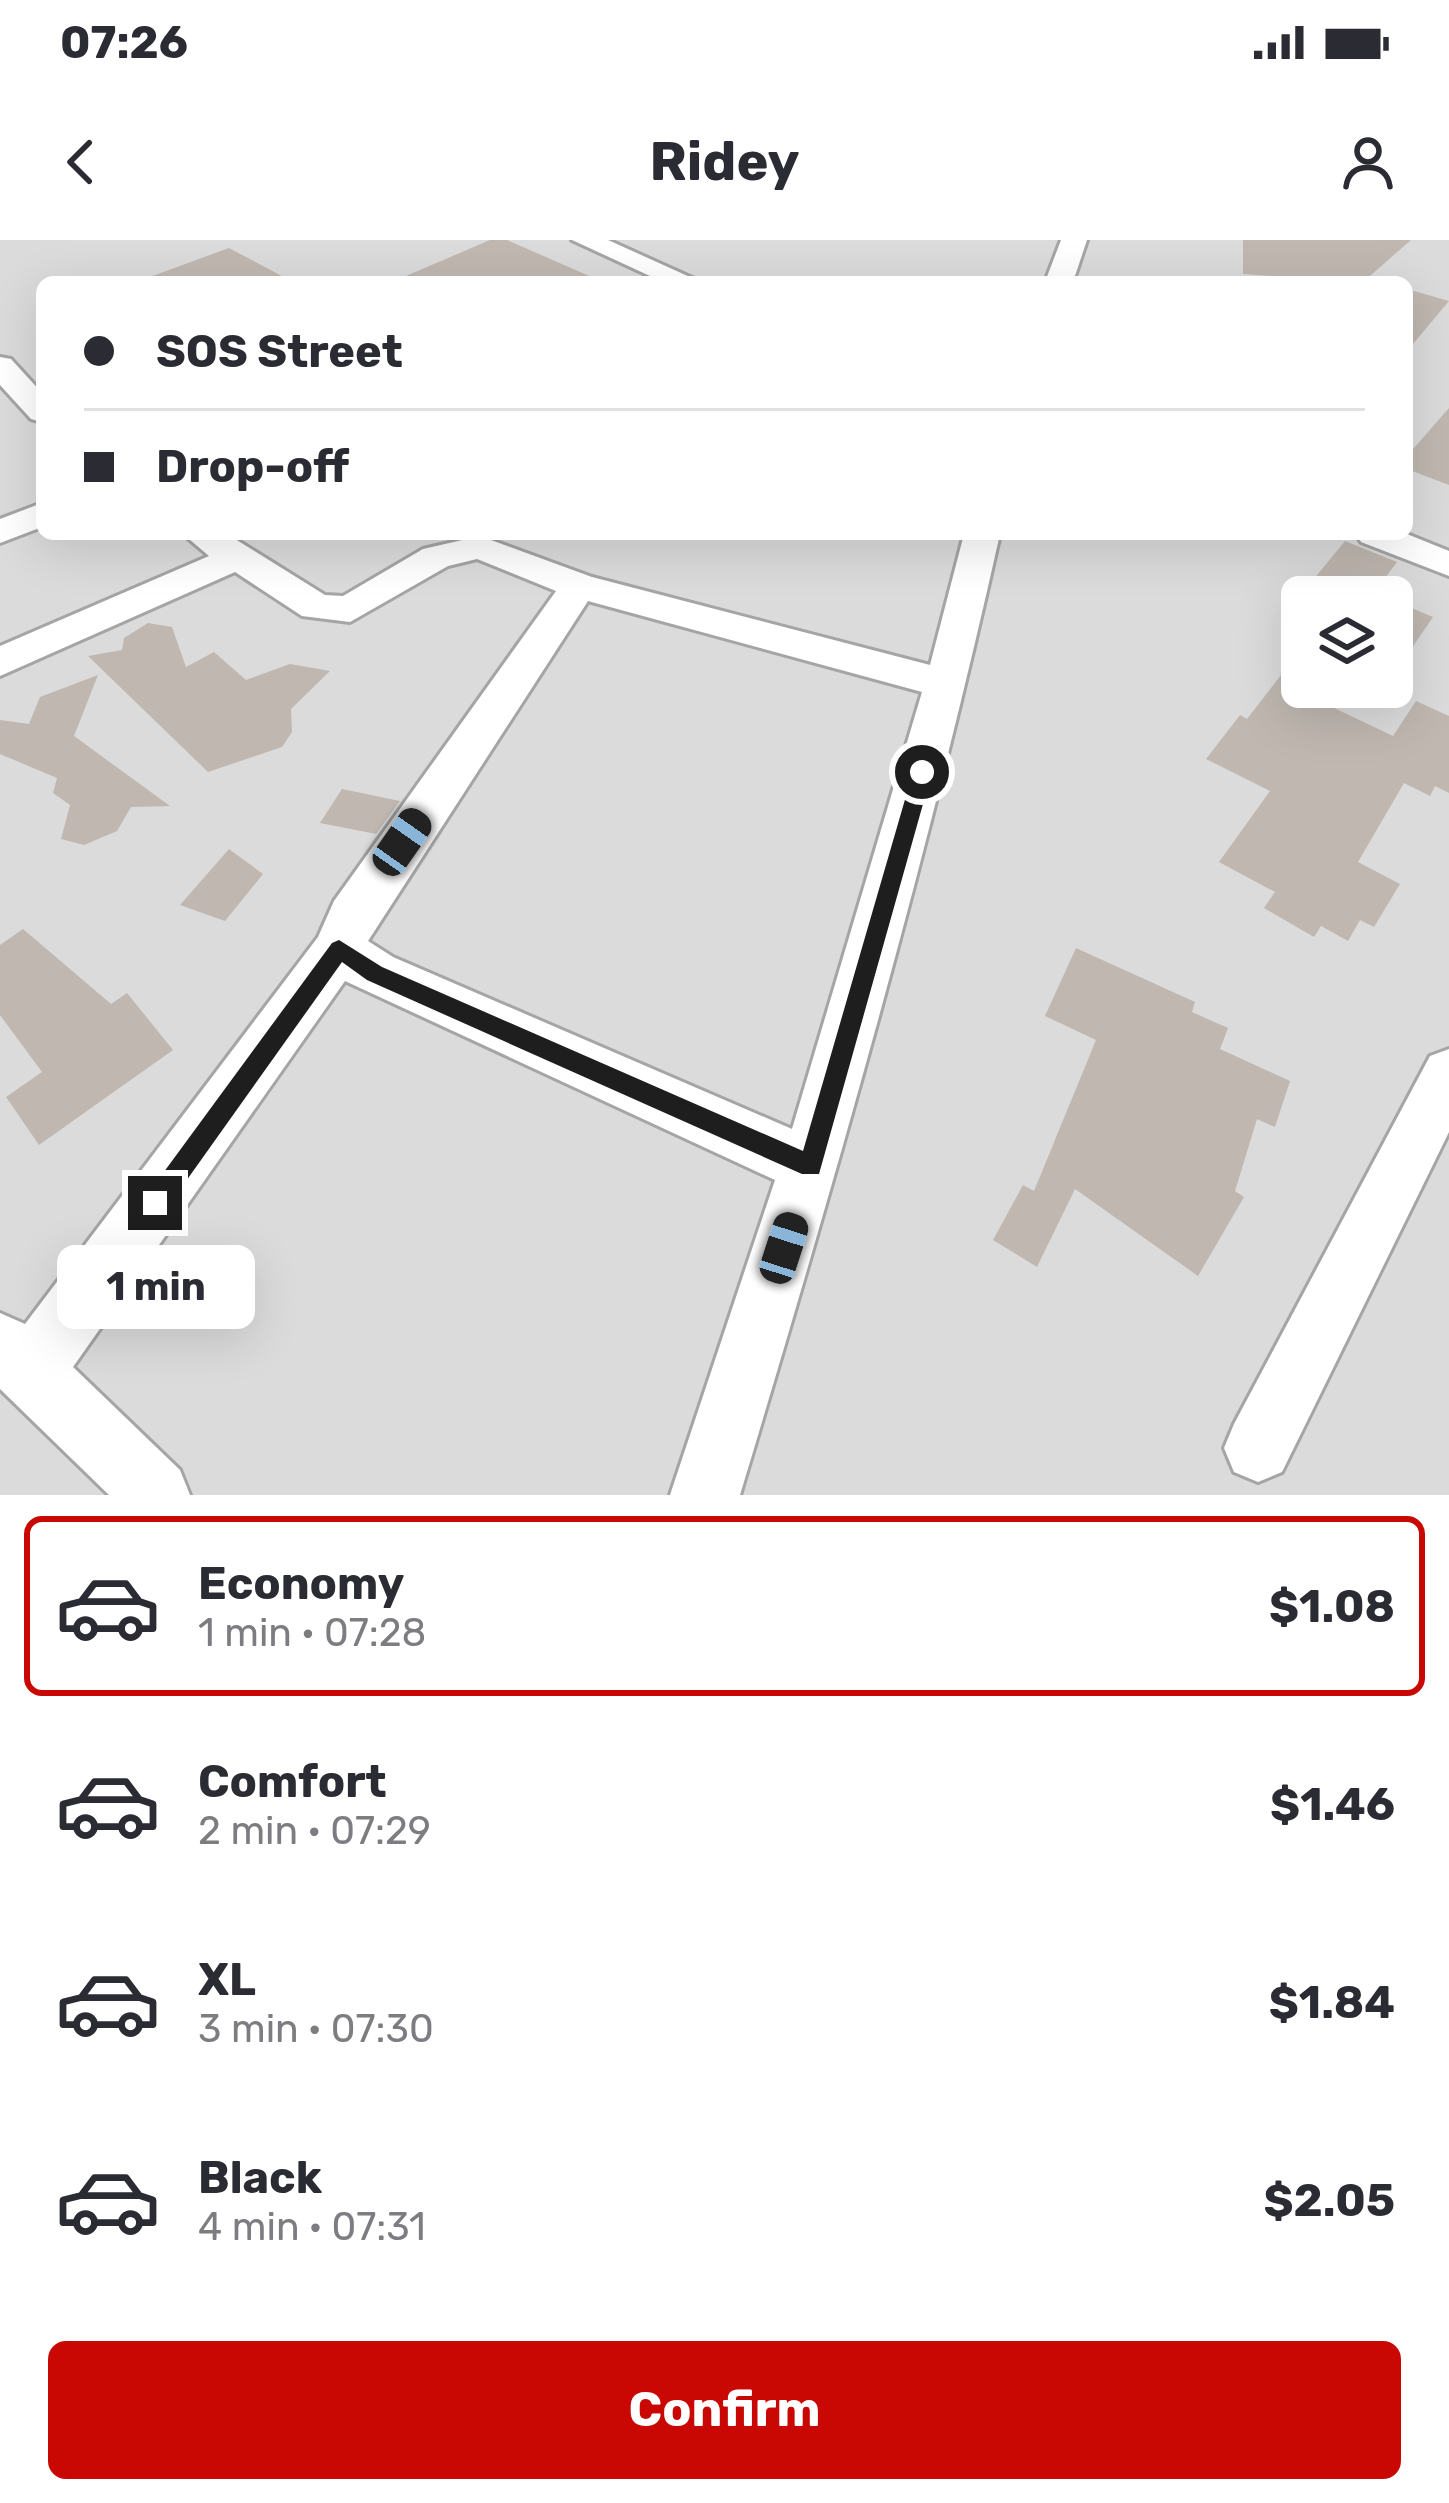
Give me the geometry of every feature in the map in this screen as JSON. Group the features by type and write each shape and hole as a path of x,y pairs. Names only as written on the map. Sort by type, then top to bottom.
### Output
{"street":[{"path":"585,240 672,276"},
{"path":"1061,276 1074,240"},
{"path":"0,366 36,405"},
{"path":"0,532 36,517"},
{"path":"211,540 316,607 350,609 460,548 480,548 579,586 948,684"},
{"path":"705,1495 810,1166 948,684 981,540"},
{"path":"1389,540 1449,564"},
{"path":"0,662 238,557"},
{"path":"155,1495 15,1358 339,949 352,916 579,586"},
{"path":"339,949 374,973 810,1166"},
{"path":"1258,1448 1449,1074"}],"shaded area":[{"path":"0,240 1449,240 1449,1495 0,1495"}],"building":[{"path":"490,240 507,240 589,276 406,276"},
{"path":"1243,240 1411,240 1370,276 1243,274"},
{"path":"229,248 282,276 152,276"},
{"path":"1413,291 1449,301 1413,344"},
{"path":"1449,408 1449,485 1413,471 1413,449"},
{"path":"1345,541 1397,562 1387,576 1316,576"},
{"path":"1413,609 1433,617 1413,646"},
{"path":"148,623 172,627 186,667 214,652 246,680 290,664 330,671 291,709 292,732 282,747 208,772 88,656 122,650 124,638"},
{"path":"98,675 74,736 170,806 131,807 117,831 84,845 61,839 70,805 53,793 57,778 0,754 0,720 29,724 40,697"},
{"path":"1281,675 1281,708 1334,708 1393,736 1416,701 1449,716 1449,793 1435,786 1430,796 1404,783 1358,862 1400,884 1374,927 1360,920 1348,941 1321,926 1314,937 1264,908 1275,892 1219,862 1270,791 1206,759 1240,715 1247,719"},
{"path":"342,789 400,801 376,834 320,823"},
{"path":"229,849 263,874 225,921 180,905"},
{"path":"23,929 111,1004 127,993 173,1050 39,1145 6,1097 42,1072 0,1015 0,945"},
{"path":"1076,948 1195,1002 1192,1012 1228,1028 1220,1049 1290,1081 1275,1127 1257,1119 1235,1191 1244,1197 1198,1276 1075,1189 1037,1267 993,1240 1023,1185 1034,1191 1096,1040 1045,1016"}],"route":[{"path":"155,1203 339,949 374,973 810,1166 922,772"}]}
